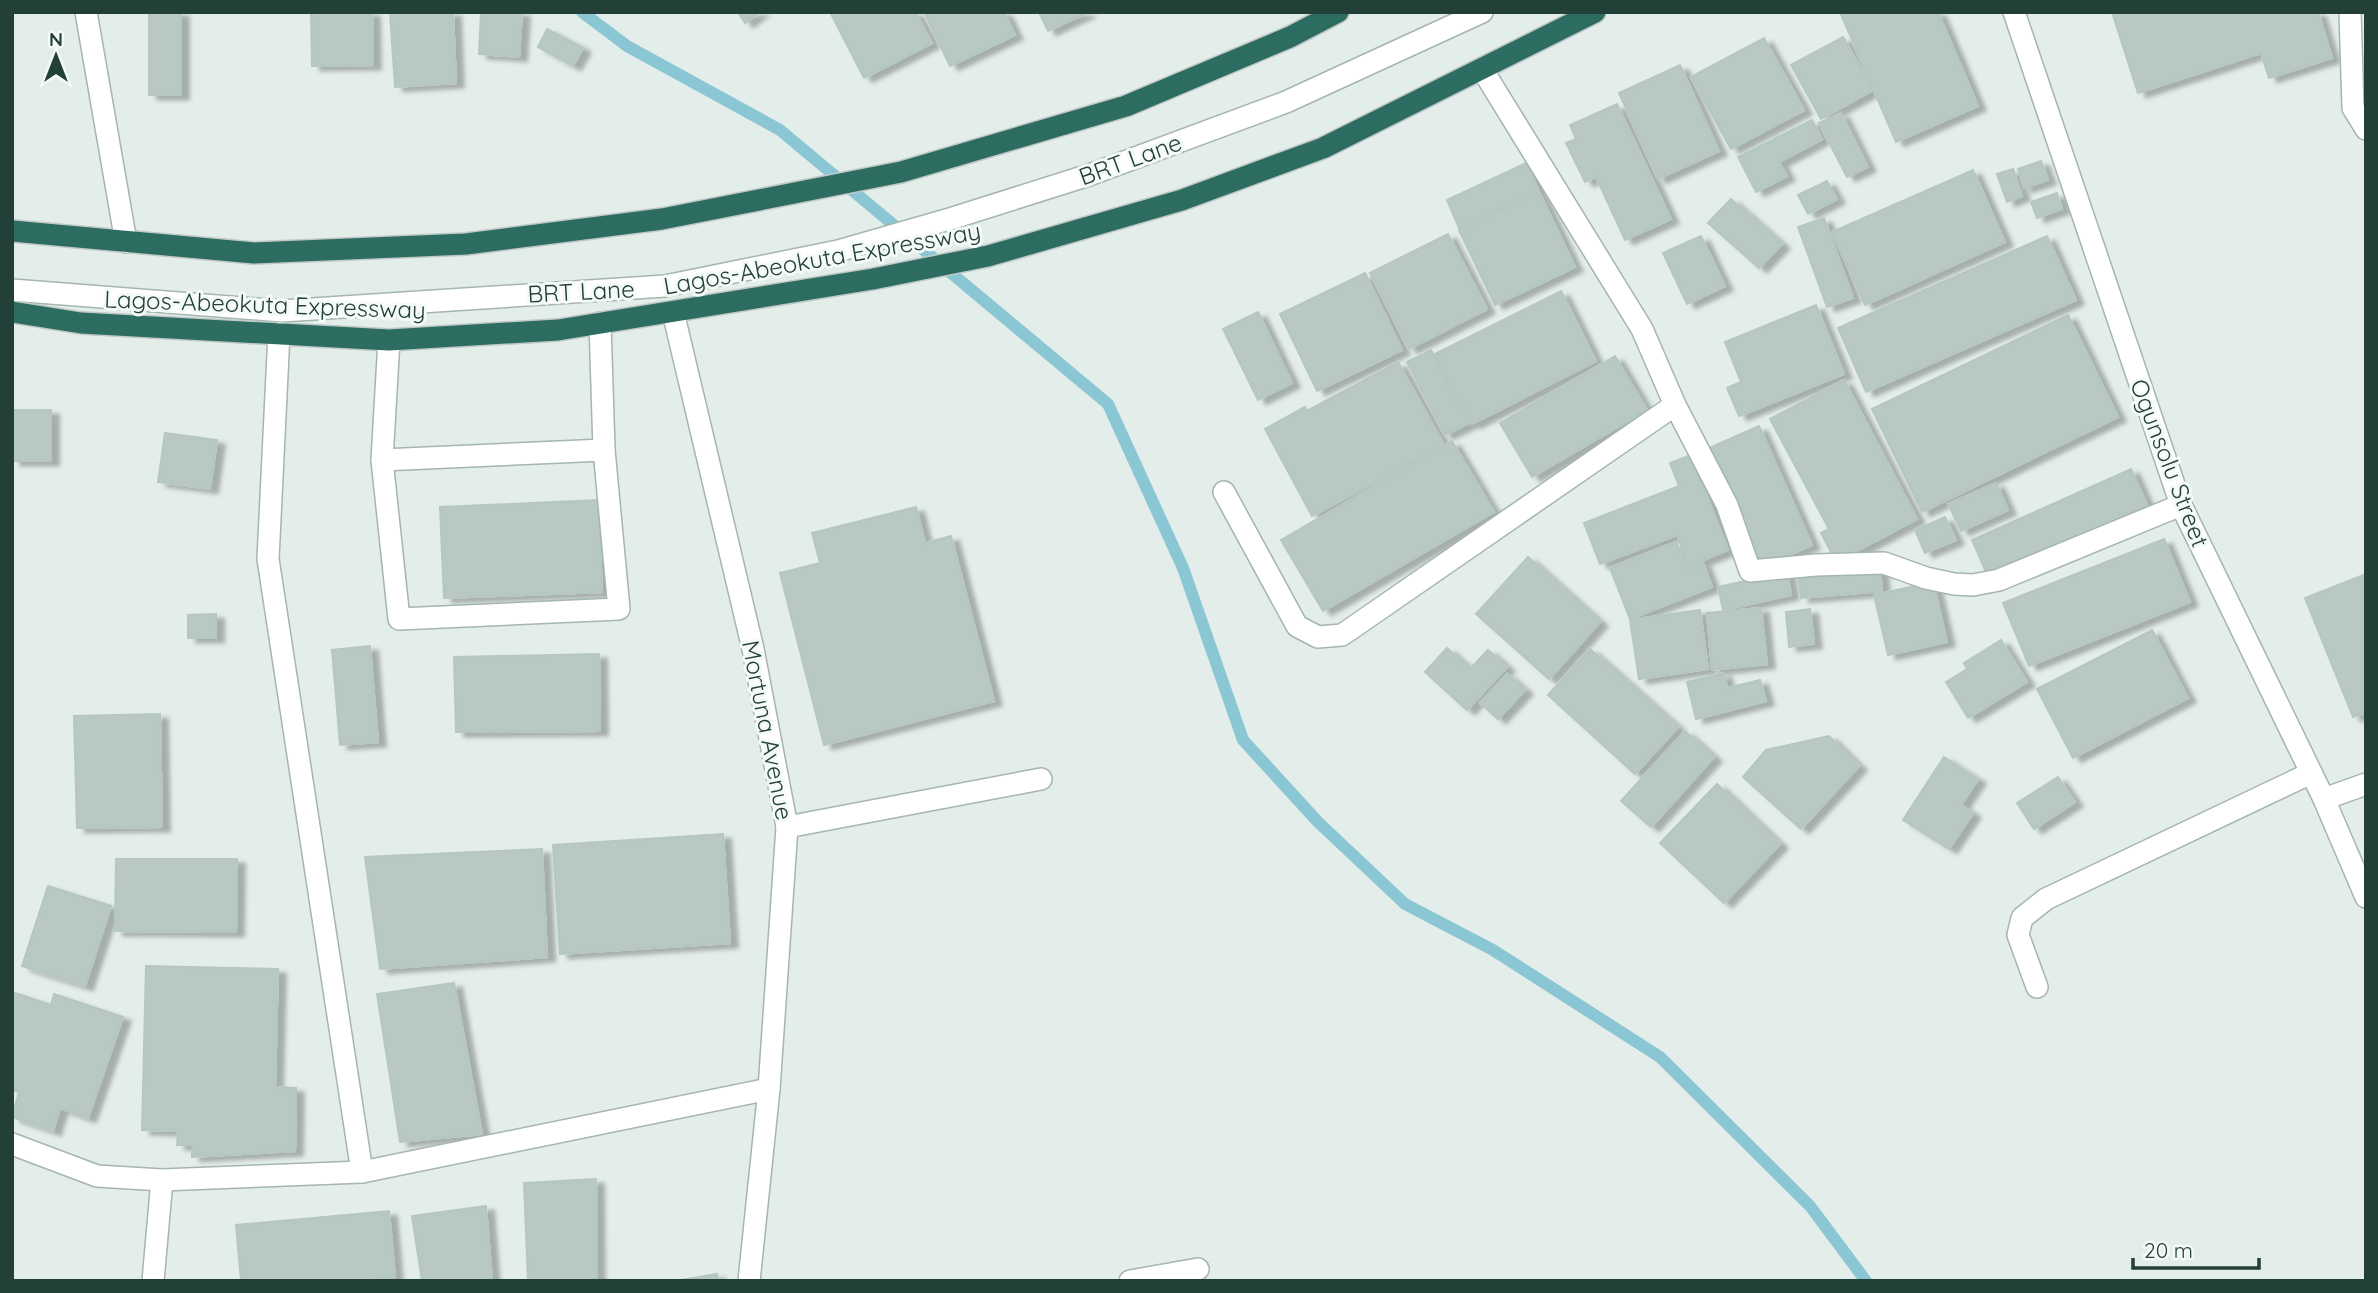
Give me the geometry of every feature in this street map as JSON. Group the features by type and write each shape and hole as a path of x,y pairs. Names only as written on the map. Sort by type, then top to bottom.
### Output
{"highway":[{"name":"Lagos-Abeokuta Expressway","path":"12,231 254,253 466,244 662,219 901,172 1126,106 1290,37 1338,12"},
{"name":"Lagos-Abeokuta Expressway","path":"12,312 81,323 388,340 558,330 873,279 988,256 1182,200 1323,148 1595,12"}],"street":[{"path":"86,12 126,242"},
{"name":"BRT Lane","path":"12,290 282,311 665,286 838,251 1089,175 1286,102 1482,12"},
{"name":"Ogunsolu Street","path":"2014,12 2181,505 2324,799 2366,897"},
{"path":"2350,12 2353,108 2366,129"},
{"path":"1482,69 1642,329 1675,405 1727,505 1750,571 1884,563 1927,578 1973,585 1998,580 2181,505"},
{"name":"Mortuna Avenue","path":"673,312 753,649 787,827 768,1089 749,1281"},
{"path":"388,340 382,460 399,620 619,609 604,450 600,323"},
{"path":"279,333 268,559 362,1172"},
{"path":"1224,492 1297,626 1318,637 1342,635 1675,405"},
{"path":"382,460 604,450"},
{"path":"2037,987 2018,935 2022,918 2046,899 2311,773"},
{"path":"787,827 1041,779"},
{"path":"2324,799 2366,784"},
{"path":"12,1144 97,1176 162,1180 362,1172 768,1089"},
{"path":"153,1281 162,1180"},
{"path":"1130,1281 1198,1269"}],"building":[{"path":"149,12 181,12 181,95 149,95"},
{"path":"311,12 372,12 373,65 312,66"},
{"path":"390,12 453,12 456,83 395,87"},
{"path":"481,12 522,12 519,57 479,54"},
{"path":"738,12 760,12 745,23"},
{"path":"830,12 915,12 932,43 864,78"},
{"path":"924,12 1004,12 1015,35 950,66"},
{"path":"1039,12 1088,12 1048,31"},
{"path":"1840,12 1938,12 1978,106 1896,142"},
{"path":"2112,12 2318,12 2332,58 2269,78 2261,53 2138,93"},
{"path":"547,29 583,48 573,66 538,47"},
{"path":"1843,37 1873,90 1821,119 1791,65"},
{"path":"1764,38 1804,110 1731,149 1691,77"},
{"path":"1680,65 1719,151 1658,179 1619,93"},
{"path":"1617,104 1671,219 1625,240 1596,177 1585,182 1566,143 1576,139 1570,125"},
{"path":"1841,113 1868,167 1847,177 1819,123"},
{"path":"1812,120 1822,139 1779,162 1787,176 1756,192 1738,157"},
{"path":"2041,161 2048,180 2024,188 2018,169"},
{"path":"1526,163 1538,190 1459,228 1447,200"},
{"path":"2013,169 2022,196 2007,202 1997,174"},
{"path":"1973,170 2005,242 1865,305 1832,232"},
{"path":"1827,181 1837,199 1808,214 1798,195"},
{"path":"1539,192 1575,267 1495,305 1459,230"},
{"path":"2057,193 2062,209 2037,218 2031,202"},
{"path":"1731,199 1782,244 1759,268 1708,223"},
{"path":"1824,218 1853,298 1827,307 1798,227"},
{"path":"1448,234 1487,309 1409,349 1370,273"},
{"path":"1701,236 1725,286 1687,304 1663,253"},
{"path":"2047,236 2076,300 1866,392 1838,328"},
{"path":"1365,273 1402,350 1317,391 1280,314"},
{"path":"1561,291 1596,361 1472,424 1435,354"},
{"path":"1816,305 1844,374 1739,416 1727,388 1741,382 1725,342"},
{"path":"1258,312 1292,383 1258,400 1223,329"},
{"path":"2068,315 2118,417 1922,512 1872,409"},
{"path":"1431,350 1469,423 1445,435 1407,362"},
{"path":"1615,356 1647,410 1532,477 1500,423"},
{"path":"1398,362 1444,445 1312,516 1265,429 1305,407 1307,411"},
{"path":"1844,380 1917,519 1836,562 1821,533 1829,529 1770,419"},
{"path":"12,410 51,410 51,461 12,461"},
{"path":"1759,426 1812,545 1761,567 1709,448"},
{"path":"165,433 217,440 210,489 158,482"},
{"path":"1452,441 1494,512 1323,611 1281,540"},
{"path":"1691,455 1728,550 1689,566 1677,535 1600,564 1584,523 1679,486 1670,463"},
{"path":"2131,469 2148,507 1989,579 1972,540"},
{"path":"1996,483 2008,510 1961,531 1948,504"},
{"path":"598,500 602,592 444,598 440,507"},
{"path":"916,507 925,543 951,536 994,701 824,745 780,573 820,563 812,533"},
{"path":"1945,517 1956,540 1925,553 1915,530"},
{"path":"2164,539 2190,602 2029,666 2003,603"},
{"path":"1676,542 1687,569 1703,563 1712,587 1630,619 1610,568"},
{"path":"1528,557 1600,622 1549,679 1476,614"},
{"path":"1880,566 1882,591 1801,598 1798,573"},
{"path":"1787,572 1791,595 1723,610 1718,587"},
{"path":"2366,574 2366,712 2353,717 2305,598"},
{"path":"1933,582 1947,642 1888,655 1874,595"},
{"path":"1761,608 1767,664 1712,670 1707,613"},
{"path":"1810,609 1814,644 1789,647 1786,612"},
{"path":"1700,610 1708,669 1639,679 1630,620"},
{"path":"216,614 216,638 188,638 188,615"},
{"path":"2152,630 2188,698 2073,758 2037,689"},
{"path":"2001,640 2027,682 1968,718 1946,682 1967,669 1964,663"},
{"path":"370,646 378,742 340,745 332,650"},
{"path":"1447,648 1470,669 1488,650 1507,667 1467,710 1425,672"},
{"path":"1590,649 1678,727 1635,774 1548,695"},
{"path":"599,654 600,731 456,732 454,657"},
{"path":"1724,673 1727,688 1760,680 1766,701 1696,719 1687,682"},
{"path":"1507,674 1525,690 1498,719 1480,703"},
{"path":"160,714 162,827 77,828 74,716"},
{"path":"1685,731 1714,757 1651,827 1621,801"},
{"path":"1829,736 1859,766 1801,829 1743,777 1766,750"},
{"path":"1944,757 1978,779 1961,805 1973,813 1949,849 1903,820"},
{"path":"2058,777 2075,802 2034,829 2017,803"},
{"path":"1717,784 1780,844 1724,903 1660,843"},
{"path":"723,834 730,943 560,954 553,845"},
{"path":"542,849 547,957 380,969 365,857"},
{"path":"116,859 237,859 236,932 115,931"},
{"path":"48,886 111,906 85,986 22,966"},
{"path":"146,966 278,969 275,1087 296,1088 295,1151 192,1157 192,1145 177,1145 178,1131 142,1130"},
{"path":"454,983 482,1134 400,1142 377,994"},
{"path":"12,992 51,1005 54,994 123,1017 88,1118 60,1108 53,1131 12,1117 19,1092 12,1090"},
{"path":"596,1179 597,1281 528,1281 524,1183"},
{"path":"486,1206 492,1281 422,1281 412,1216"},
{"path":"389,1211 395,1277 353,1281 241,1281 236,1225"},
{"path":"717,1274 718,1281 675,1281"}],"waterway":[{"path":"582,12 627,46 780,130 1108,404 1183,568 1243,740 1318,822 1405,904 1493,950 1660,1057 1810,1206 1866,1281"}]}
